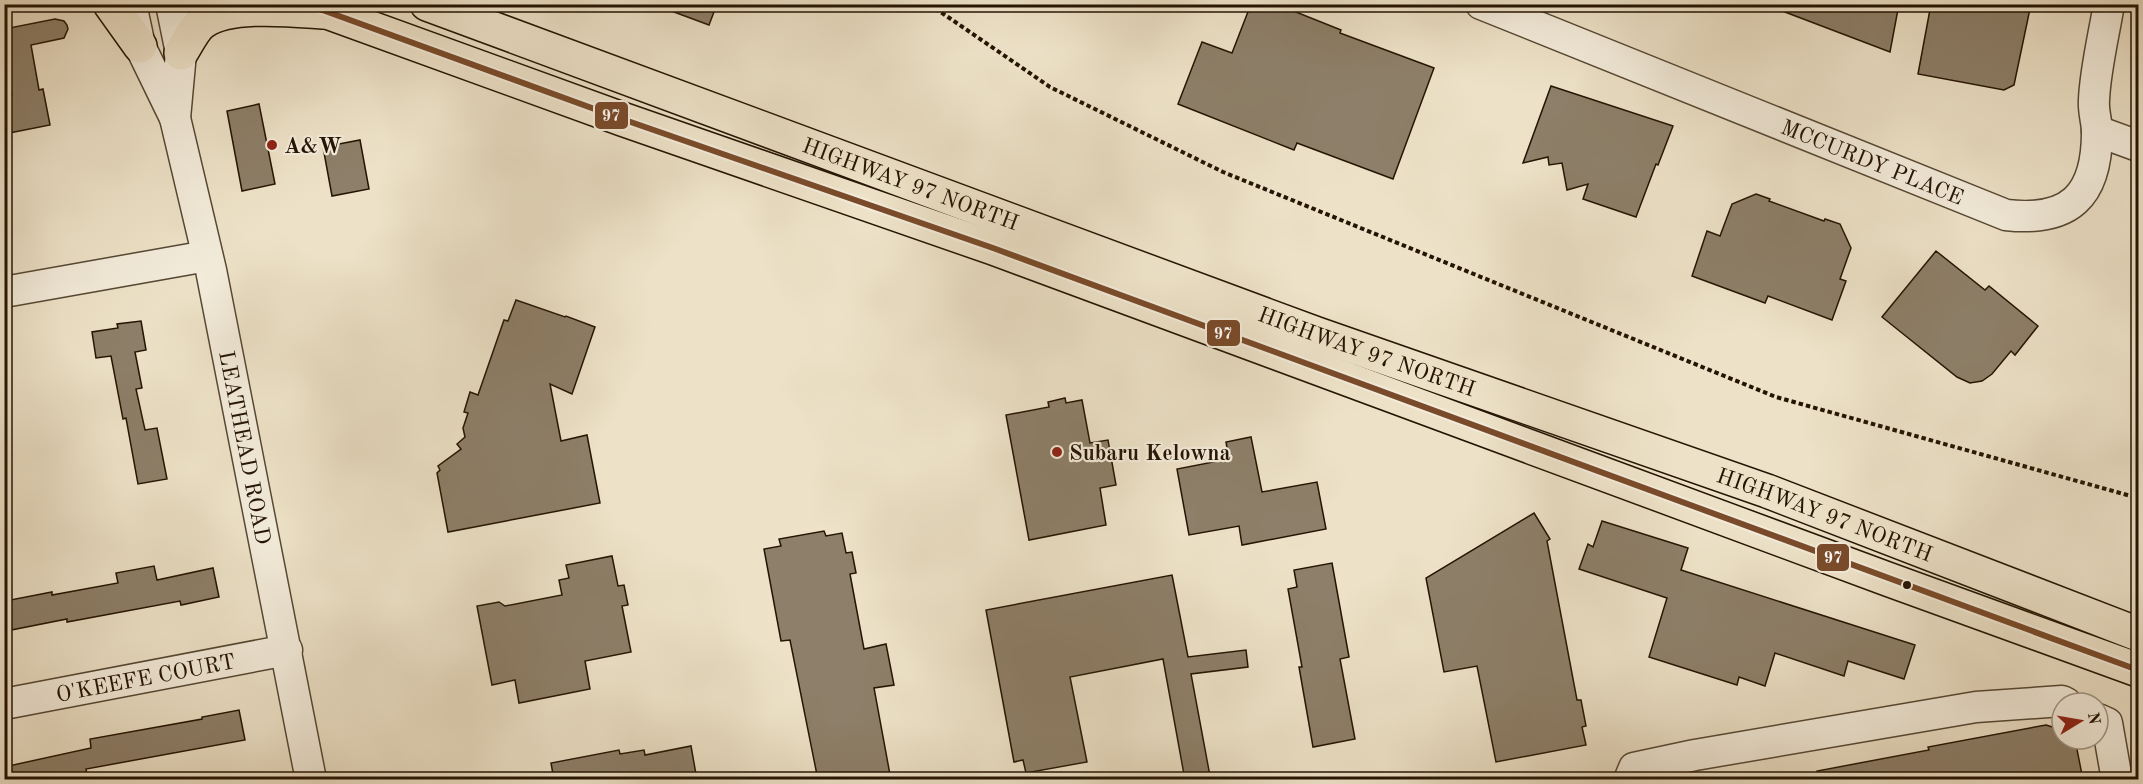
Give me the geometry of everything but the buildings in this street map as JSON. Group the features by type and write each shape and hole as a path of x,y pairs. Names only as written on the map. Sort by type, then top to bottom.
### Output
{"highway":[{"path":"110,4 140,46"},
{"name":"HIGHWAY 97 NORTH","path":"427,4 1317,334 1767,491 2139,634"},
{"name":"HIGHWAY 97 NORTH","path":"181,53 202,22 222,14 242,10 314,8 993,248 2139,670"}],"street":[{"name":"LEATHEAD ROAD","path":"131,4 140,46 175,118 207,256 311,780"},
{"name":"LEATHEAD ROAD","path":"171,4 181,53 175,118"},
{"name":"MCCURDY PLACE","path":"1481,4 2006,215 2026,217 2052,214 2075,202 2088,184 2095,164 2097,131 2094,101 2109,4"},
{"path":"2097,131 2139,146"},
{"path":"4,292 207,256"},
{"name":"O'KEEFE COURT","path":"4,704 287,650"},
{"path":"1629,780 1634,768 1707,753 1976,706 2050,702"},
{"path":"2110,740 2117,780"}],"path":[{"path":"929,4 1050,87 1223,172 1776,397 2139,498"}],"transit line":[{"name":"97","path":"306,4 622,119 993,248 2138,670"}],"place":[{"name":"A&W","path":"272,145"},
{"name":"Subaru Kelowna","path":"1057,452"}]}
